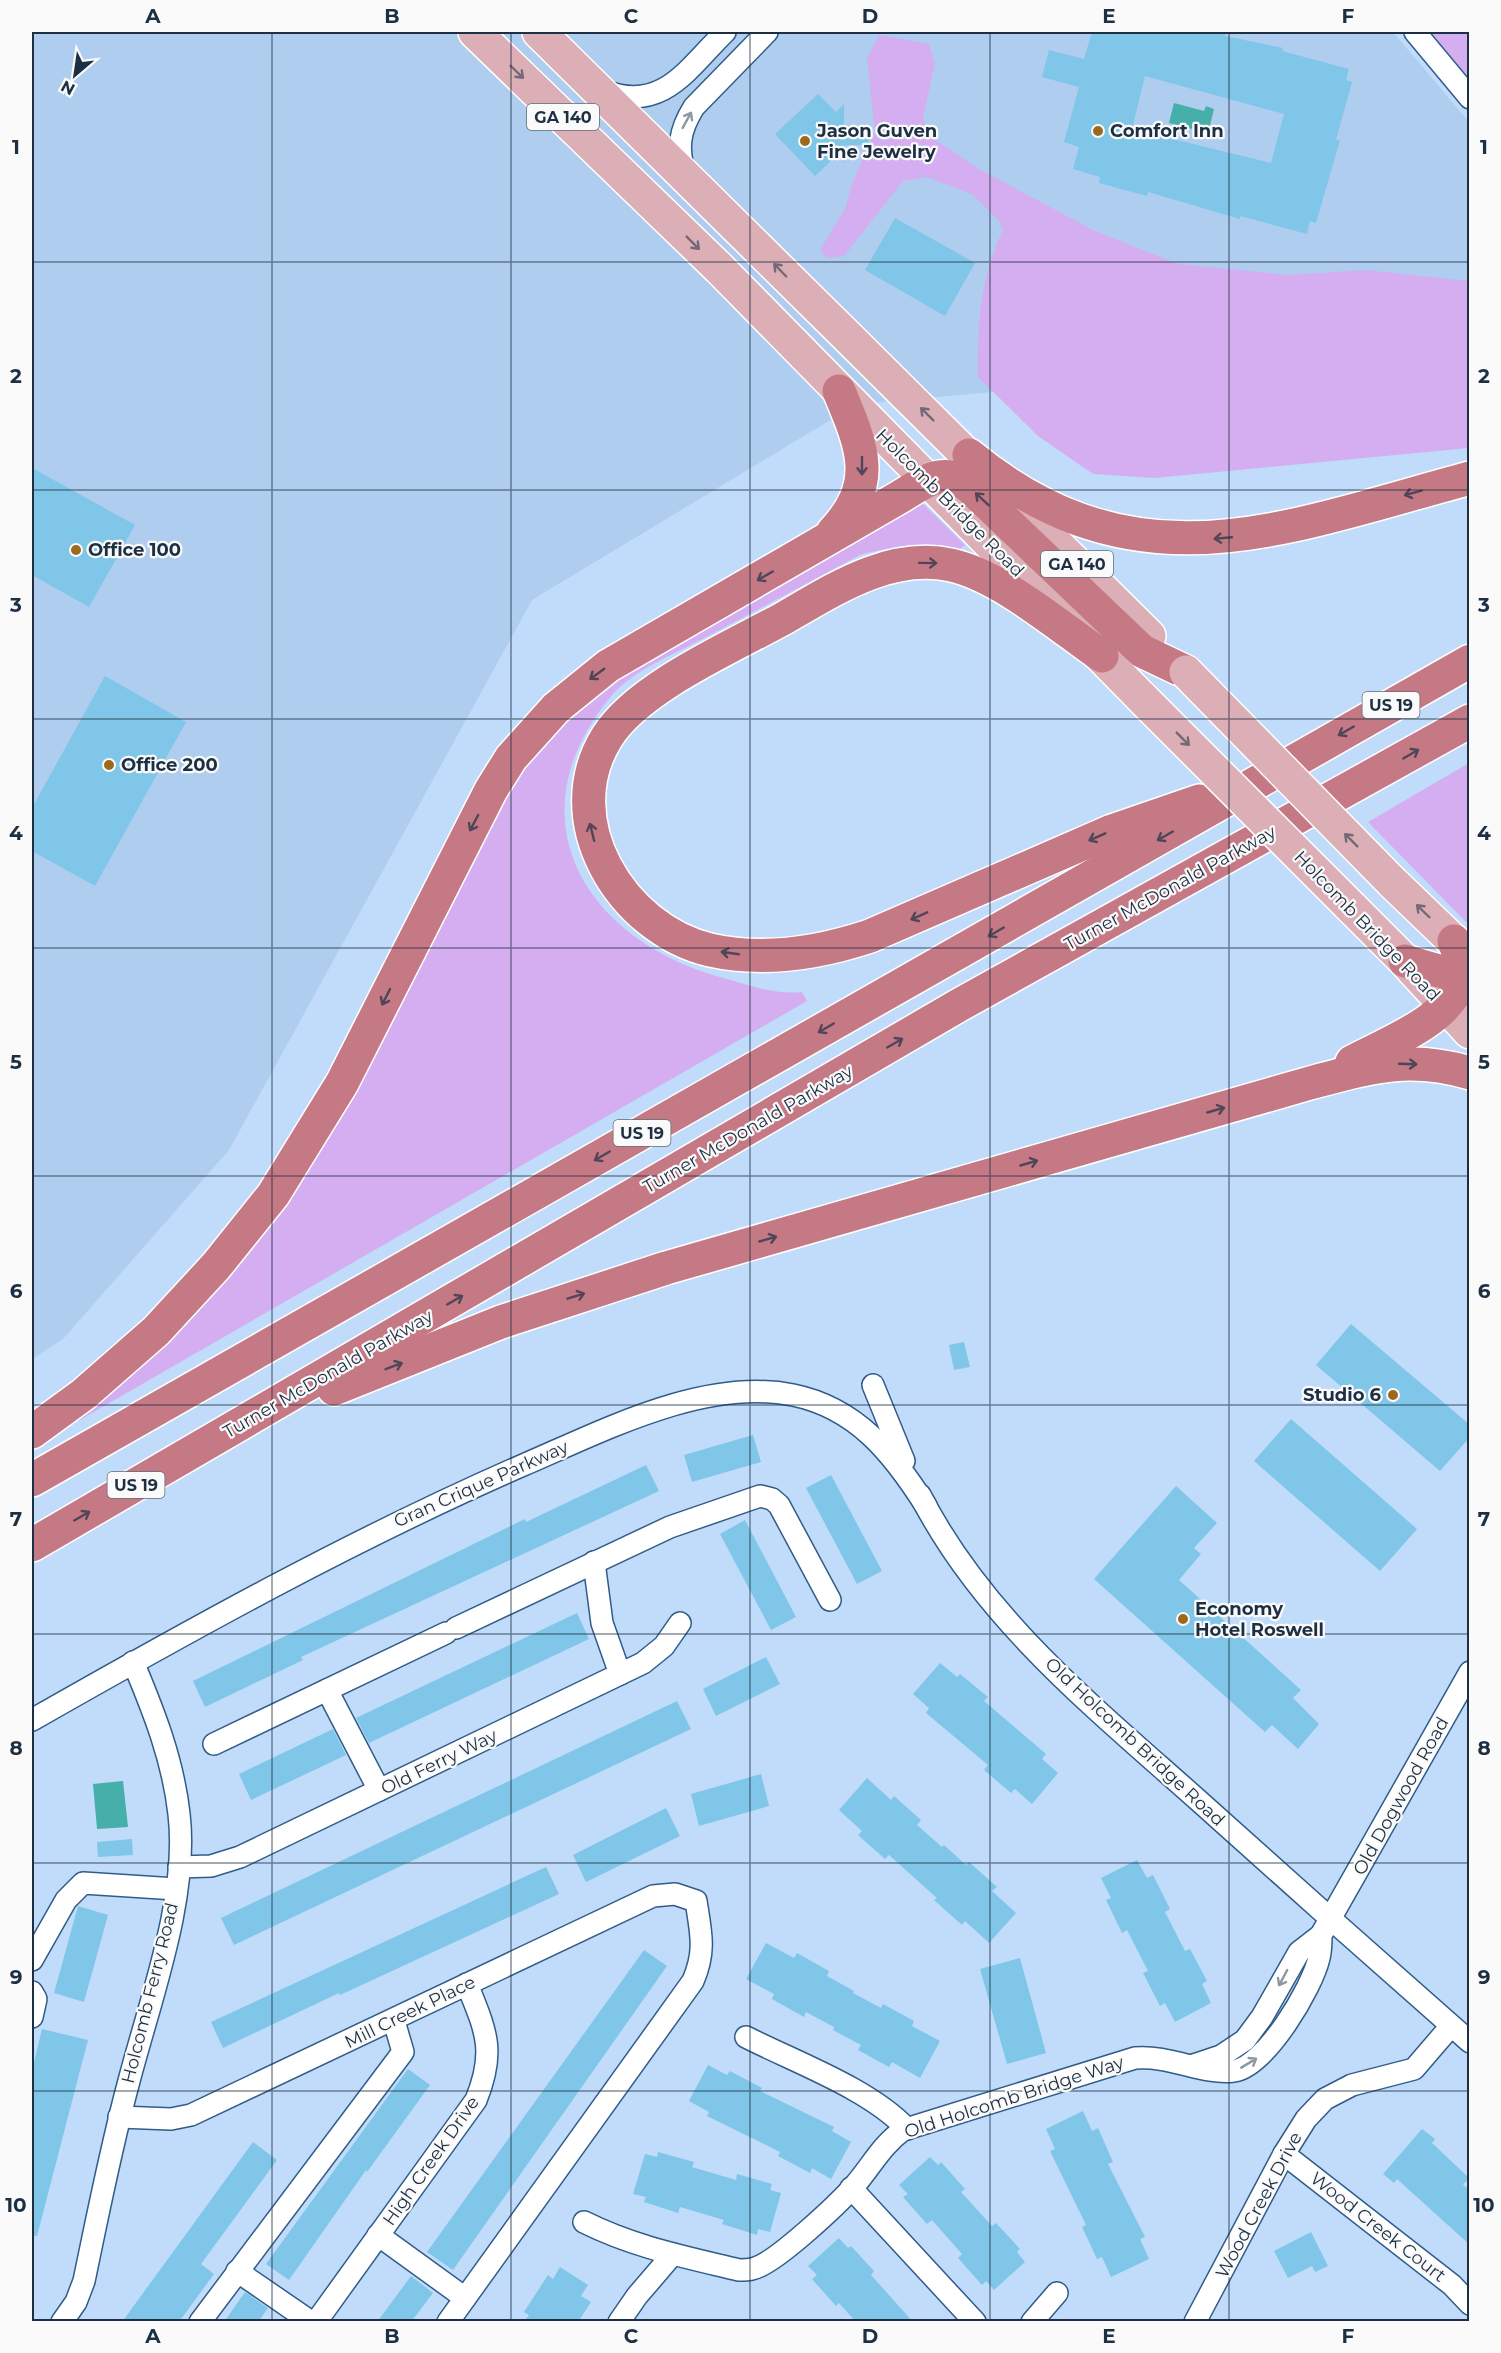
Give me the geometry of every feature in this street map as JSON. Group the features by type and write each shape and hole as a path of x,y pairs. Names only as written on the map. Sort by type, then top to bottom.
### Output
{"highway":[{"path":"816,546 846,517 856,501 861,483 861,446 839,391"},
{"path":"969,455 1017,490 1064,513 1123,532 1177,539 1227,538 1278,529 1470,478"},
{"path":"32,1432 84,1394 156,1330 216,1266 273,1195 342,1083 491,790 511,758 581,685 608,666 928,481 948,476 966,484 1142,651 1186,672"},
{"path":"1102,656 999,585 973,571 948,564 923,562 876,570 706,661 651,694 626,714 607,737 591,775 588,819 596,848 610,876 630,900 653,921 679,938 707,949 739,954 794,953 833,947 870,936 1121,827 1169,810 1252,786"},
{"name":"US 19","path":"32,1480 1470,661"},
{"name":"Turner McDonald Parkway","path":"32,1545 961,1004 1470,721"},
{"path":"1310,1083 1419,1027 1444,1006 1457,989 1464,960"},
{"path":"1406,961 1439,971 1464,960"},
{"path":"241,1425 554,1303 1310,1083 1379,1065 1408,1063 1470,1073"}],"main road":[{"name":"Holcomb Bridge Road","path":"475,32 652,202 1142,698 1406,961 1444,1006 1470,1032"},
{"name":"GA 140","path":"539,32 1186,672 1392,882 1464,960"}],"street":[{"path":"596,87 624,99 642,99 658,93 673,84 724,32"},
{"path":"685,176 679,149 680,133 685,121 694,107 767,32"},
{"path":"1415,32 1470,98"},
{"name":"Old Holcomb Bridge Road","path":"873,1385 926,1506 983,1590 1066,1682 1326,1927 1470,2042"},
{"name":"Gran Crique Parkway","path":"32,1720 267,1588 450,1497 604,1431 664,1408 699,1399 731,1394 776,1392 806,1398 834,1408 859,1424 883,1446 926,1506"},
{"path":"214,1744 681,1522 755,1497 767,1496 779,1505 830,1600"},
{"path":"594,1562 602,1623 620,1674"},
{"name":"Old Ferry Way","path":"179,1867 211,1866 240,1857 620,1674 655,1656 680,1623"},
{"name":"Holcomb Ferry Road","path":"62,2322 76,2302 84,2280 119,2117 171,1920 179,1867 179,1816 170,1760 133,1662"},
{"name":"Old Dogwood Road","path":"1326,1927 1470,1672"},
{"path":"327,1690 379,1790"},
{"path":"32,1960 66,1900 83,1883 176,1889"},
{"name":"Mill Creek Place","path":"119,2117 171,2119 191,2115 394,2021 653,1896 675,1894 696,1901 702,1941 702,1961 693,1981 465,2298"},
{"name":"Old Holcomb Bridge Way","path":"584,2222 613,2236 673,2254 739,2270 753,2269 765,2264 827,2214 851,2188 886,2143 907,2129 1135,2058 1156,2056 1214,2071 1235,2071 1252,2063 1269,2049 1281,2032 1319,1959 1326,1927"},
{"name":"High Creek Drive","path":"316,2322 476,2100 486,2075 488,2049 483,2026 467,1984"},
{"path":"32,1992 36,1999 32,2017"},
{"path":"200,2322 403,2052 394,2021"},
{"name":"Wood Creek Drive","path":"1195,2322 1284,2154 1306,2119 1325,2100 1352,2085 1414,2069 1451,2026"},
{"path":"746,2037 873,2101 896,2116 907,2129"},
{"name":"Wood Creek Court","path":"1284,2154 1452,2285 1470,2304"},
{"path":"851,2188 975,2322"},
{"path":"378,2235 465,2298 448,2322"},
{"path":"619,2322 637,2296 673,2254"},
{"path":"237,2271 311,2322"},
{"path":"1032,2322 1057,2293"}],"shaded area":[{"path":"32,32 1393,32 1469,122 1469,350 857,404 532,600 229,1150 63,1339 32,1359"},
{"path":"1431,32 1469,32 1469,78"},
{"path":"879,35 929,44 935,64 923,117 928,135 979,169 1093,230 1178,264 1289,275 1365,270 1469,281 1469,448 1155,478 1093,474 1038,436 978,377 982,302 989,268 1003,229 998,220 973,195 927,177 903,181 844,256 827,258 820,250 845,209 852,184 875,132 867,58"},
{"path":"1174,103 1204,111 1206,106 1214,109 1208,133 1169,123"},
{"path":"921,502 965,545 960,549 910,546 860,555 632,677 612,695 582,741 567,785 566,828 577,868 600,904 633,935 674,960 723,978 772,991 802,992 807,1001 78,1421 74,1413 204,1293 506,779 572,705"},
{"path":"1469,763 1469,925 1368,822"},
{"path":"123,1781 128,1827 97,1829 93,1784"}],"building":[{"name":"Comfort Inn","path":"1092,32 1226,32 1225,36 1283,48 1282,51 1349,69 1346,80 1352,82 1336,140 1340,140 1316,223 1310,221 1307,234 1240,216 1240,219 1148,192 1147,196 1099,183 1100,177 1073,169 1079,147 1064,142 1079,87 1042,77 1049,50 1084,59","holes":["1145,76 1284,114 1271,163 1132,129"]},
{"path":"818,94 836,112 844,104 844,125 869,126 869,145 845,145 845,163 837,155 815,176 775,134"},
{"path":"895,218 975,263 945,316 865,270"},
{"name":"Office 100","path":"32,468 135,525 89,607 32,575"},
{"name":"Office 200","path":"105,676 186,722 95,886 32,851 32,808"},
{"name":"Studio 6","path":"1351,1324 1470,1425 1470,1437 1440,1471 1316,1365"},
{"path":"964,1342 970,1367 954,1370 949,1345"},
{"path":"1291,1419 1417,1529 1380,1571 1254,1461"},
{"path":"753,1435 761,1462 692,1482 684,1455"},
{"path":"646,1465 659,1491 301,1657 303,1660 205,1707 193,1681 525,1519 526,1522"},
{"path":"831,1475 882,1571 857,1584 806,1488"},
{"name":"Economy Hotel Roswell","path":"1176,1486 1217,1523 1194,1548 1201,1554 1179,1580 1301,1690 1293,1698 1319,1724 1298,1749 1272,1725 1265,1732 1094,1579"},
{"path":"745,1520 796,1617 771,1630 720,1534"},
{"path":"577,1613 589,1639 369,1743 356,1718"},
{"path":"766,1657 780,1684 716,1716 703,1689"},
{"path":"940,1663 957,1677 960,1674 988,1697 984,1701 1046,1754 1042,1759 1058,1773 1032,1804 1015,1789 1011,1793 984,1770 988,1765 926,1713 929,1708 913,1694"},
{"path":"677,1701 691,1729 234,1945 221,1918"},
{"path":"333,1729 346,1755 251,1800 239,1774"},
{"path":"761,1774 769,1806 699,1826 691,1794"},
{"path":"867,1778 891,1800 894,1796 921,1820 917,1825 942,1847 944,1845 966,1865 969,1862 997,1887 992,1891 1016,1913 989,1943 965,1921 962,1925 934,1900 937,1898 889,1855 885,1859 858,1835 862,1831 839,1810"},
{"path":"666,1808 680,1836 586,1882 573,1855"},
{"path":"132,1839 133,1855 98,1857 97,1842"},
{"path":"1137,1860 1147,1878 1153,1875 1170,1909 1165,1912 1185,1951 1190,1949 1207,1981 1202,1984 1211,2003 1175,2022 1165,2003 1160,2006 1143,1973 1148,1971 1127,1930 1122,1933 1106,1900 1111,1898 1101,1878"},
{"path":"546,1867 559,1894 223,2048 211,2022"},
{"path":"78,1906 108,1915 84,2002 54,1993"},
{"path":"766,1943 794,1958 797,1953 829,1971 827,1976 854,1991 853,1993 881,2008 883,2004 914,2021 912,2026 940,2041 920,2078 892,2062 889,2067 858,2050 861,2045 833,2030 834,2027 806,2012 804,2017 772,1999 774,1994 746,1979"},
{"path":"644,1950 667,1966 453,2270 427,2252"},
{"path":"1020,1958 1046,2053 1007,2064 980,1969"},
{"path":"42,2029 88,2040 37,2236 32,2236 32,2071"},
{"path":"708,2065 727,2075 730,2071 762,2088 760,2091 834,2127 832,2131 851,2142 831,2179 812,2168 810,2173 778,2156 780,2152 707,2116 709,2112 689,2101"},
{"path":"408,2069 430,2085 367,2172 366,2170 289,2280 266,2264"},
{"path":"1083,2111 1092,2131 1098,2128 1113,2162 1108,2164 1145,2237 1140,2239 1149,2259 1111,2277 1102,2257 1097,2259 1082,2227 1086,2225 1050,2151 1055,2149 1046,2129"},
{"path":"1422,2129 1435,2139 1432,2143 1469,2178 1463,2185 1470,2190 1470,2245 1397,2179 1394,2183 1383,2174"},
{"path":"253,2142 277,2160 201,2264 214,2274 179,2322 122,2322"},
{"path":"658,2152 694,2162 692,2167 736,2180 737,2174 772,2184 770,2190 781,2193 770,2232 758,2229 757,2235 722,2224 724,2220 680,2207 678,2213 644,2202 646,2197 633,2194 645,2154 657,2157"},
{"path":"930,2157 938,2165 941,2162 965,2189 961,2192 992,2226 996,2223 1020,2249 1017,2252 1025,2262 994,2290 986,2281 982,2285 958,2258 962,2254 932,2220 927,2224 903,2197 908,2194 899,2185"},
{"path":"1311,2232 1328,2266 1315,2272 1312,2266 1288,2278 1274,2251"},
{"path":"839,2238 848,2248 851,2246 874,2271 871,2275 913,2322 856,2322 839,2303 836,2306 812,2279 817,2275 808,2266"},
{"path":"560,2267 588,2285 581,2296 591,2302 578,2322 524,2322 529,2315 524,2312 548,2275 553,2279"},
{"path":"411,2276 433,2293 411,2322 377,2322"},
{"path":"245,2292 268,2308 258,2322 224,2322"}],"place":[{"name":"Comfort Inn","path":"1098,131"},
{"name":"Jason Guven Fine Jewelry","path":"805,141"},
{"name":"Office 100","path":"76,550"},
{"name":"Office 200","path":"109,765"},
{"name":"Studio 6","path":"1393,1395"},
{"name":"Economy Hotel Roswell","path":"1183,1619"}]}
